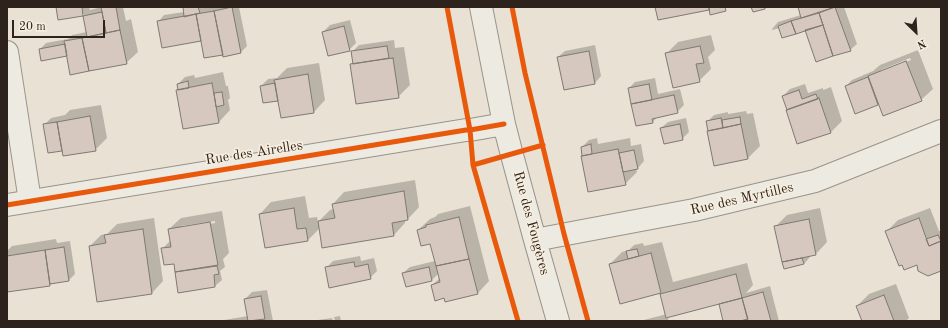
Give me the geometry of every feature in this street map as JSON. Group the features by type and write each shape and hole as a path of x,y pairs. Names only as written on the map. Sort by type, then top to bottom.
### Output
{"street":[{"name":"Rue des Fougères","path":"481,7 504,124 558,321"},
{"path":"7,52 30,202"},
{"name":"Rue des Airelles","path":"7,205 504,124"},
{"name":"Rue des Myrtilles","path":"535,240 694,210 815,181 941,130"}],"building":[{"path":"56,7 82,7 83,16 58,20"},
{"path":"101,7 116,7 120,30 106,33"},
{"path":"183,7 198,7 200,13 184,17"},
{"path":"232,7 241,53 223,57 214,11"},
{"path":"655,7 709,7 709,10 658,20"},
{"path":"709,7 725,7 726,11 710,15"},
{"path":"751,7 765,7 765,9 753,12"},
{"path":"798,7 835,7 801,18"},
{"path":"835,7 851,51 833,56 819,13"},
{"path":"214,11 223,55 204,58 196,14"},
{"path":"102,12 106,33 87,37 83,16"},
{"path":"819,13 823,25 796,34 791,21"},
{"path":"196,14 201,41 162,48 157,21"},
{"path":"791,21 796,34 782,38 778,26"},
{"path":"823,25 833,56 816,62 805,30"},
{"path":"344,26 350,51 328,56 322,32"},
{"path":"120,30 127,64 89,71 82,38"},
{"path":"82,38 89,71 70,75 64,41"},
{"path":"65,44 67,56 41,61 39,49"},
{"path":"387,46 389,58 353,64 351,51"},
{"path":"700,46 704,63 696,64 700,82 673,88 665,53"},
{"path":"589,51 595,84 564,90 557,57"},
{"path":"393,58 399,98 356,104 350,64"},
{"path":"906,61 922,101 883,116 868,76"},
{"path":"308,74 314,113 281,118 274,80"},
{"path":"868,77 878,105 855,114 845,86"},
{"path":"188,81 189,88 178,90 177,84"},
{"path":"212,83 219,123 183,129 176,90"},
{"path":"275,83 278,101 263,103 260,86"},
{"path":"649,84 652,100 631,104 628,88"},
{"path":"799,90 802,99 816,94 818,99 787,110 782,96"},
{"path":"222,92 224,105 216,107 214,93"},
{"path":"674,95 678,113 652,119 653,123 636,126 631,104"},
{"path":"819,98 831,133 797,144 786,110"},
{"path":"90,116 96,151 63,156 57,122"},
{"path":"740,117 741,124 723,128 722,120"},
{"path":"721,118 723,128 708,131 706,121"},
{"path":"57,122 62,151 48,153 43,124"},
{"path":"680,124 683,140 664,144 660,128"},
{"path":"741,124 748,159 714,166 707,131"},
{"path":"591,144 592,154 582,156 581,147"},
{"path":"618,149 626,185 588,192 581,156"},
{"path":"634,150 638,169 623,172 619,153"},
{"path":"404,191 408,220 392,223 394,236 322,248 318,221 335,218 332,204"},
{"path":"294,208 297,229 306,228 308,241 265,248 259,214"},
{"path":"459,217 469,259 436,266 430,244 421,246 417,230 426,227 426,225"},
{"path":"919,218 929,246 941,241 941,271 928,276 918,271 917,265 904,270 902,265 899,266 885,231"},
{"path":"809,219 816,255 782,262 774,226"},
{"path":"210,222 218,265 175,272 174,264 164,265 161,248 171,247 168,229"},
{"path":"143,229 152,294 97,302 89,246 106,243 104,235"},
{"path":"938,235 941,241 929,246 926,239"},
{"path":"64,247 69,281 50,284 45,250"},
{"path":"637,249 639,256 628,259 626,251"},
{"path":"45,250 50,286 7,292 7,256"},
{"path":"651,253 661,293 620,304 609,264"},
{"path":"802,258 804,264 784,269 782,262"},
{"path":"469,259 478,294 445,302 444,298 435,301 431,285 440,282 436,266"},
{"path":"354,262 355,267 368,264 371,279 329,288 325,267"},
{"path":"217,266 219,274 214,275 215,287 178,293 175,272"},
{"path":"429,267 432,281 406,287 402,273"},
{"path":"736,274 742,298 666,318 660,294"},
{"path":"763,292 771,321 748,321 742,298"},
{"path":"884,295 894,321 862,321 856,306"},
{"path":"261,296 265,319 248,321 244,299"},
{"path":"742,298 748,319 740,321 723,321 719,304"}],"cycle path":[{"path":"447,7 470,130 473,165 518,321"},
{"path":"512,7 525,73 564,234 588,321"},
{"path":"7,205 504,124"},
{"path":"473,165 543,145"}]}
